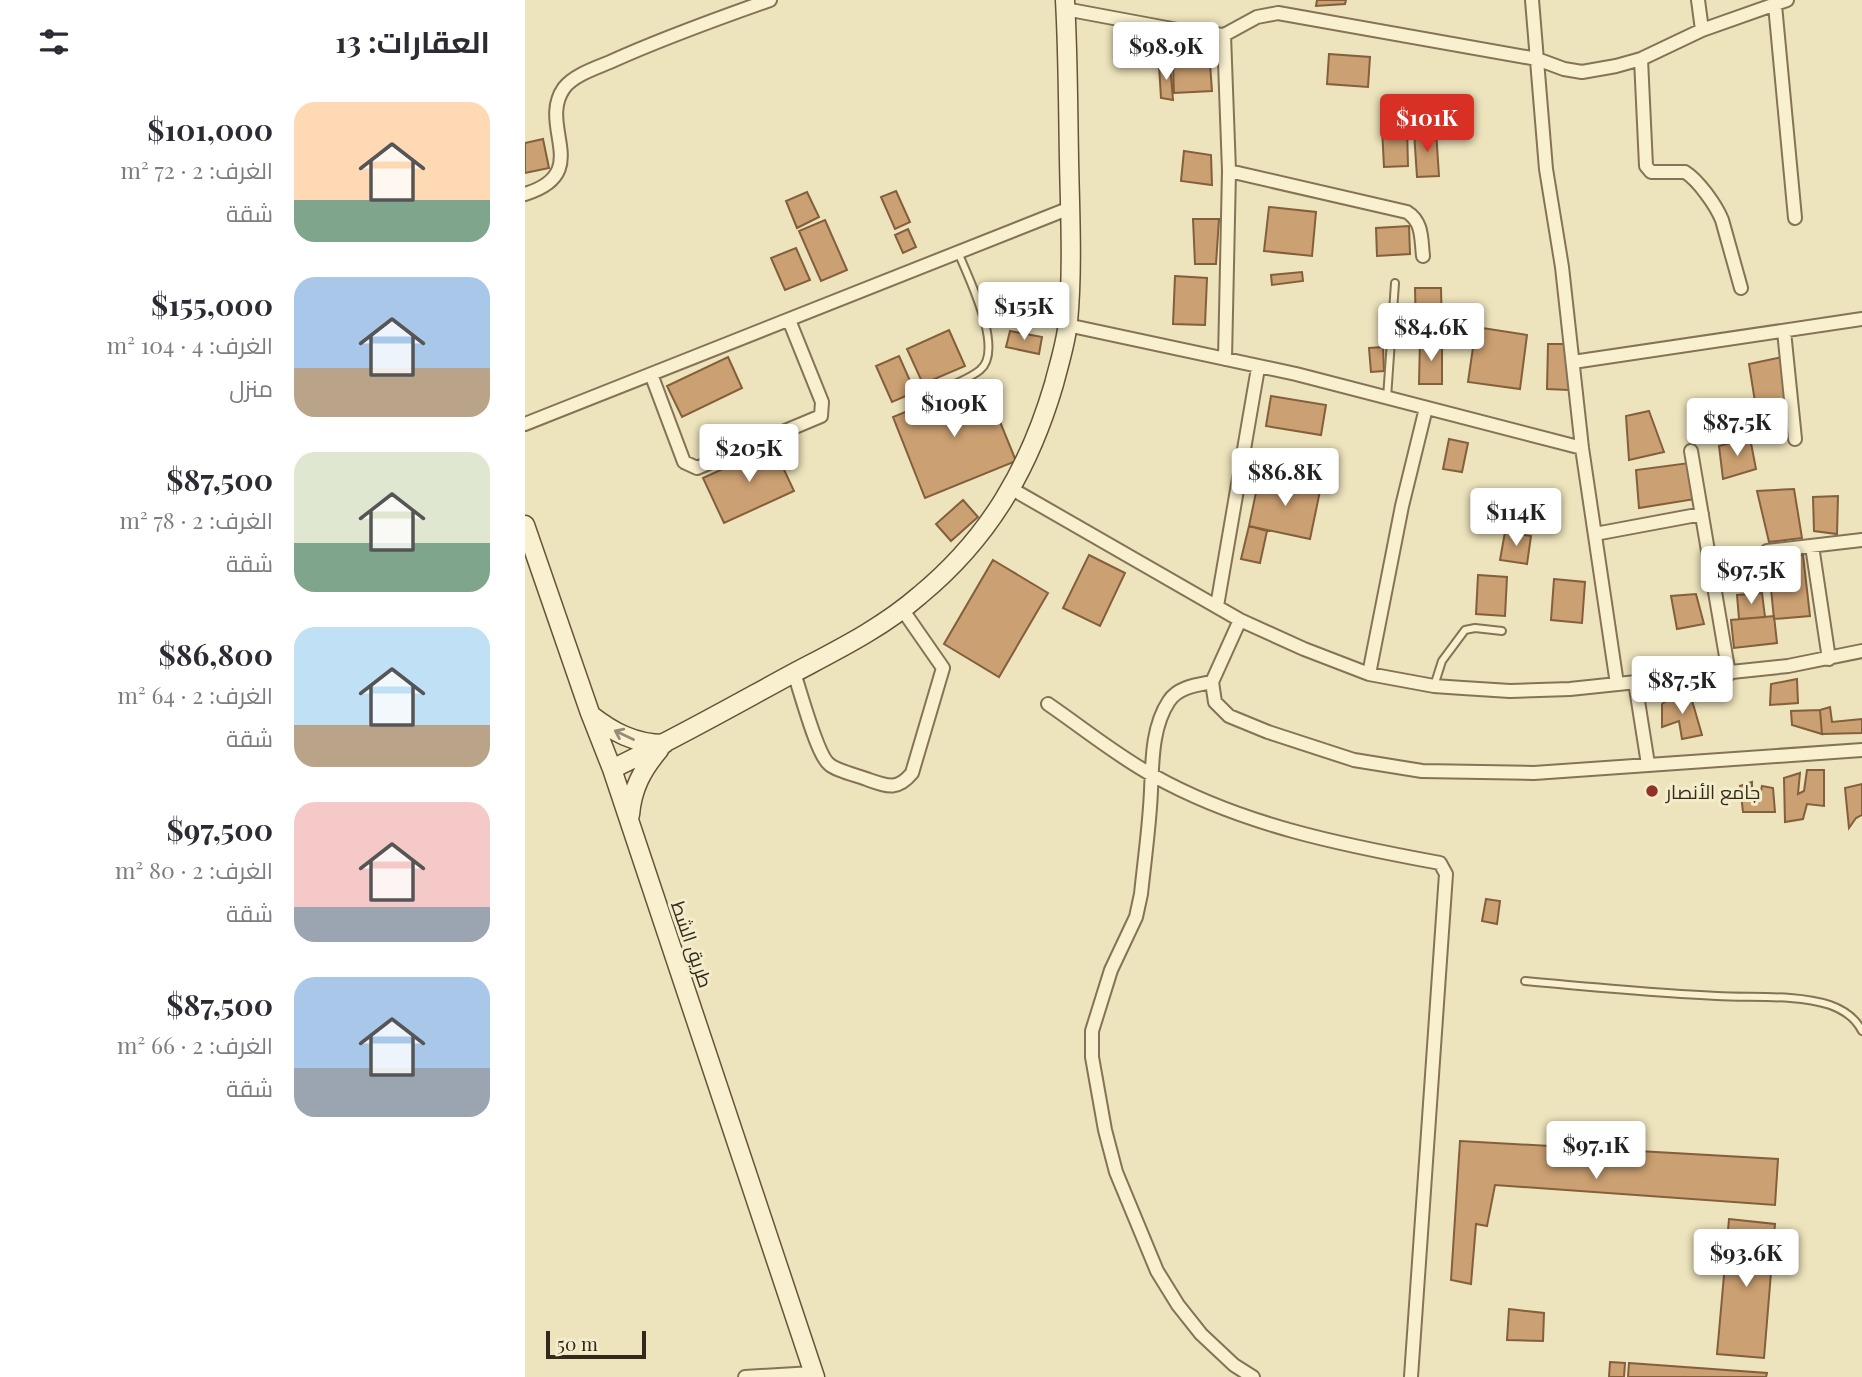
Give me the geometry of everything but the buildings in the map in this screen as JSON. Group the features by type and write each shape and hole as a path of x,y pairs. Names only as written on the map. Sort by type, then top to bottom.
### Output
{"main road":[{"path":"612,769 861,638 920,595 960,556 986,526 1012,489 1047,409 1067,325 1071,261 1065,5"},
{"name":"طريق الشط","path":"525,526 612,769 814,1375"},
{"path":"590,713 628,738 648,744 664,744"},
{"path":"629,821 631,799 636,784 650,760 664,744"}],"street":[{"path":"525,194 547,186 558,174 562,152 556,108 565,86 586,73 665,37 770,0"},
{"path":"1532,0 1546,169 1562,267 1582,448 1617,684"},
{"path":"1697,0 1702,30"},
{"path":"1065,5 1183,31 1224,34 1257,18 1278,13 1537,58 1564,69 1582,72 1641,60 1702,30 1781,2 1795,218"},
{"path":"1224,34 1229,171 1225,359"},
{"path":"1641,60 1646,166 1651,172 1685,172 1700,186 1722,220 1741,288"},
{"path":"1229,171 1407,212 1420,227 1423,256"},
{"path":"525,424 1070,208"},
{"path":"1573,362 1862,319"},
{"path":"651,374 684,462 698,468 821,416 822,401 789,320"},
{"path":"1067,325 1296,374 1582,448"},
{"path":"1784,331 1795,439"},
{"path":"1217,606 1258,368"},
{"path":"1369,674 1402,506 1426,408"},
{"path":"1691,451 1729,674"},
{"path":"1012,489 1240,620 1369,674 1434,686 1510,691 1570,689 1729,674 1829,659 1862,651"},
{"path":"1595,534 1702,514"},
{"path":"1767,551 1862,540"},
{"path":"1812,546 1829,659"},
{"path":"794,673 821,752 829,765 883,785 903,784 912,773 943,668 902,609"},
{"path":"1240,620 1212,682 1215,702 1229,716 1268,733 1354,760 1422,771 1534,774 1862,750"},
{"path":"1212,682 1185,688 1169,700 1156,734 1141,894 1136,917 1111,970 1092,1031 1097,1082 1116,1172 1157,1271 1178,1306 1201,1334 1234,1365 1252,1377"},
{"path":"1635,682 1648,764"},
{"path":"1048,704 1153,776 1255,820 1325,840 1440,863 1446,874 1411,1377"},
{"path":"745,1377 814,1375"}],"lane":[{"path":"916,400 979,372 988,362 985,320 958,252"},
{"path":"1387,398 1395,283"},
{"path":"1434,686 1442,661 1465,630 1475,628 1502,631"},
{"path":"1525,981 1641,992 1796,999 1828,1004 1846,1012 1857,1021 1862,1031"}],"place":[{"name":"جامع الأنصار","path":"1652,791"}]}
